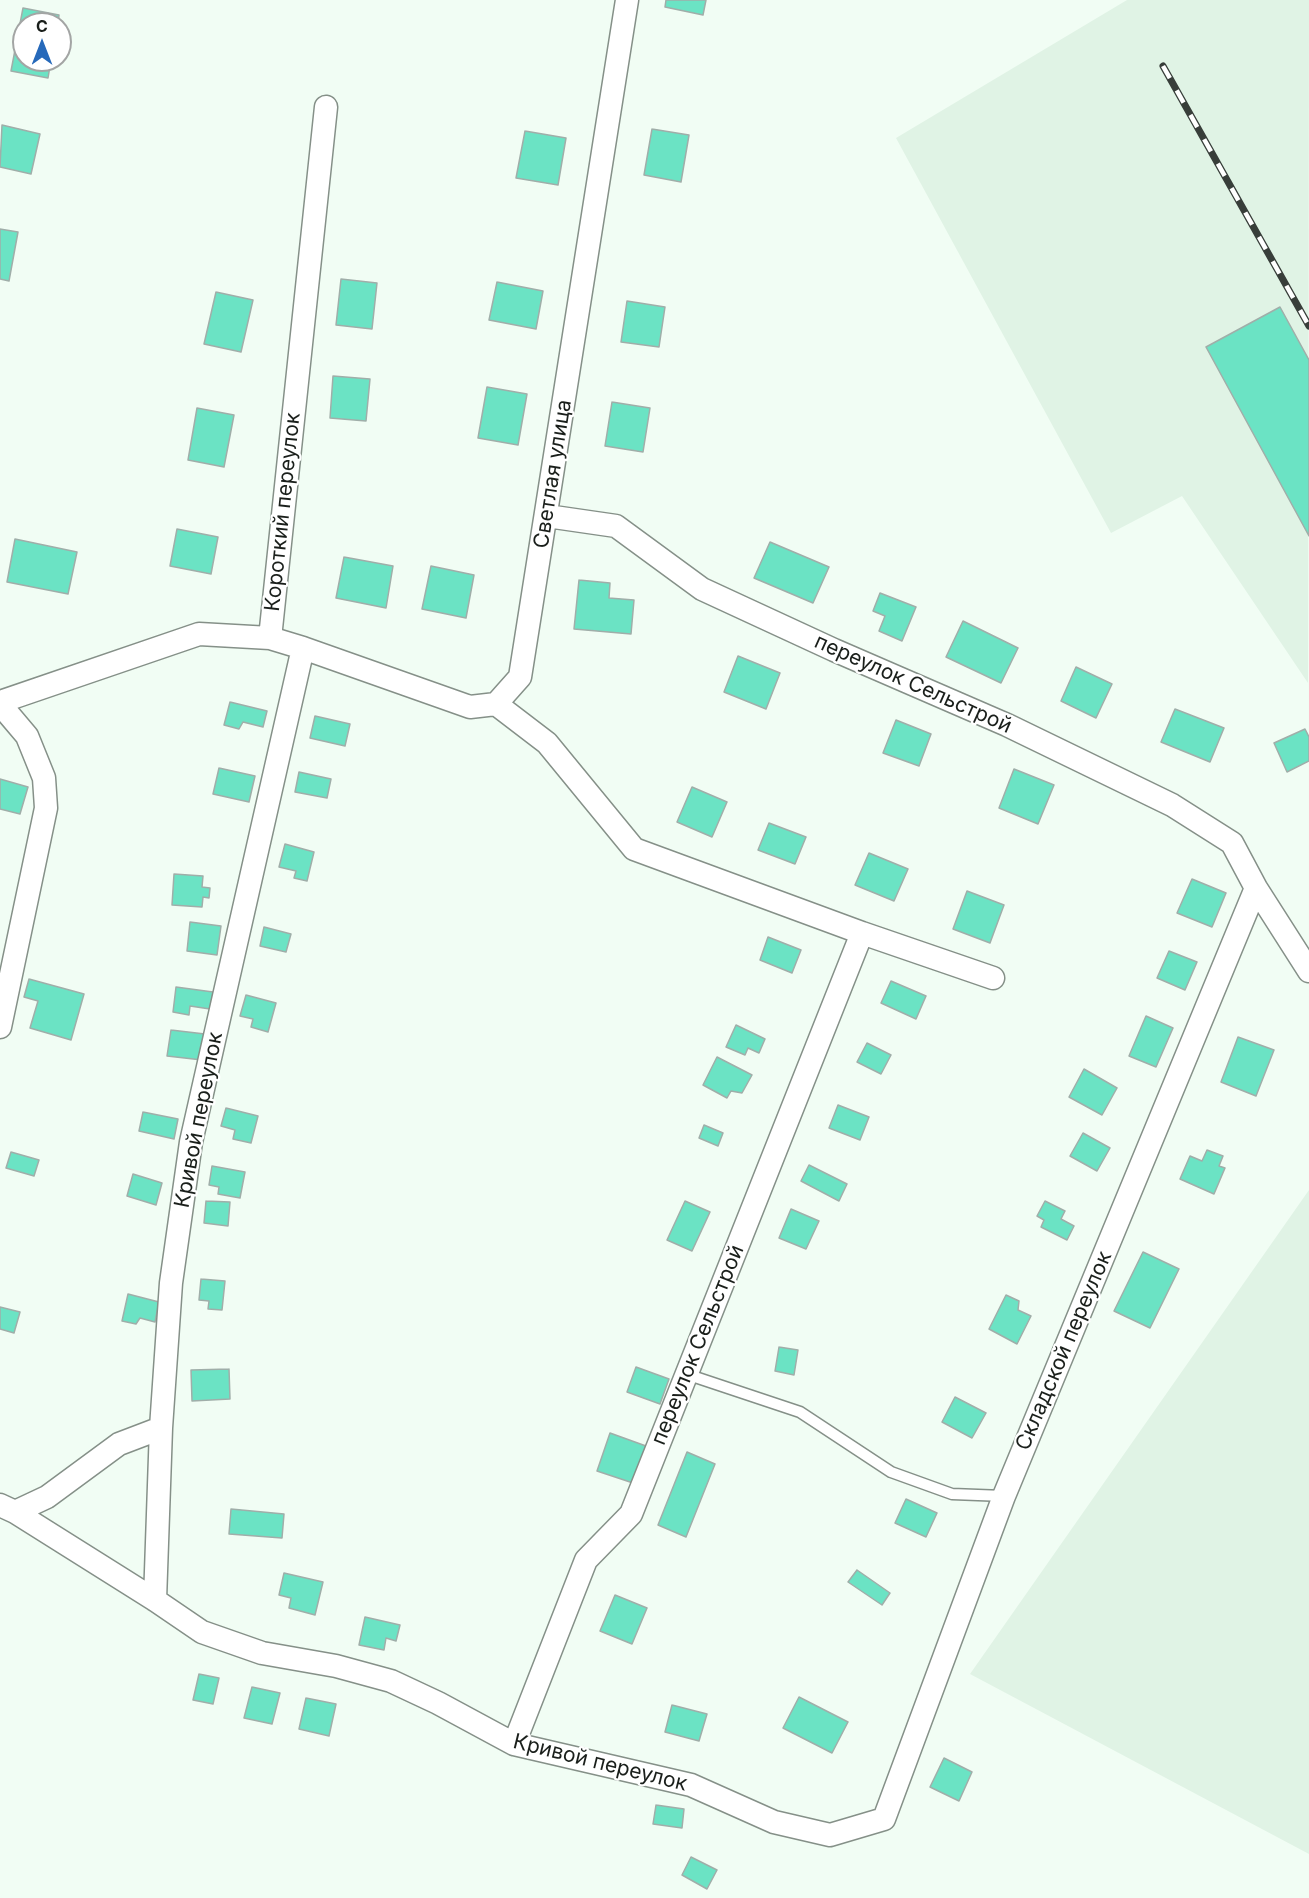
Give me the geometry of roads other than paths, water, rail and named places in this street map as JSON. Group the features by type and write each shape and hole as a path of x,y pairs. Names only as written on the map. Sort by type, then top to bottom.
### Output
{"street":[{"name":"Светлая улица","path":"496,704 520,678 627,0"},
{"name":"Короткий переулок","path":"0,703 199,634 270,638 326,107"},
{"name":"переулок Сельстрой","path":"547,516 616,526 702,589 834,650 1007,725 1172,805 1232,843 1256,888 1309,971"},
{"path":"270,638 470,707 496,704 547,744 634,849 862,933 993,978"},
{"name":"Кривой переулок","path":"155,1600 161,1428 171,1283 191,1142 303,648"},
{"path":"0,703 27,736 44,778 46,808 0,1028"},
{"name":"Складской переулок","path":"884,1819 1004,1496 1256,888"},
{"name":"переулок Сельстрой","path":"514,1744 586,1560 631,1514 862,933"},
{"path":"8,1508 47,1497 119,1444 161,1428"},
{"name":"Кривой переулок","path":"8,1508 155,1600 201,1632 262,1653 336,1666 391,1681 438,1702 514,1744 691,1785 774,1822 830,1834 884,1819"}],"lane":[{"path":"686,1374 800,1412 891,1472 952,1494 1004,1496"}],"railway":[{"path":"1163,66 1309,326"}]}
